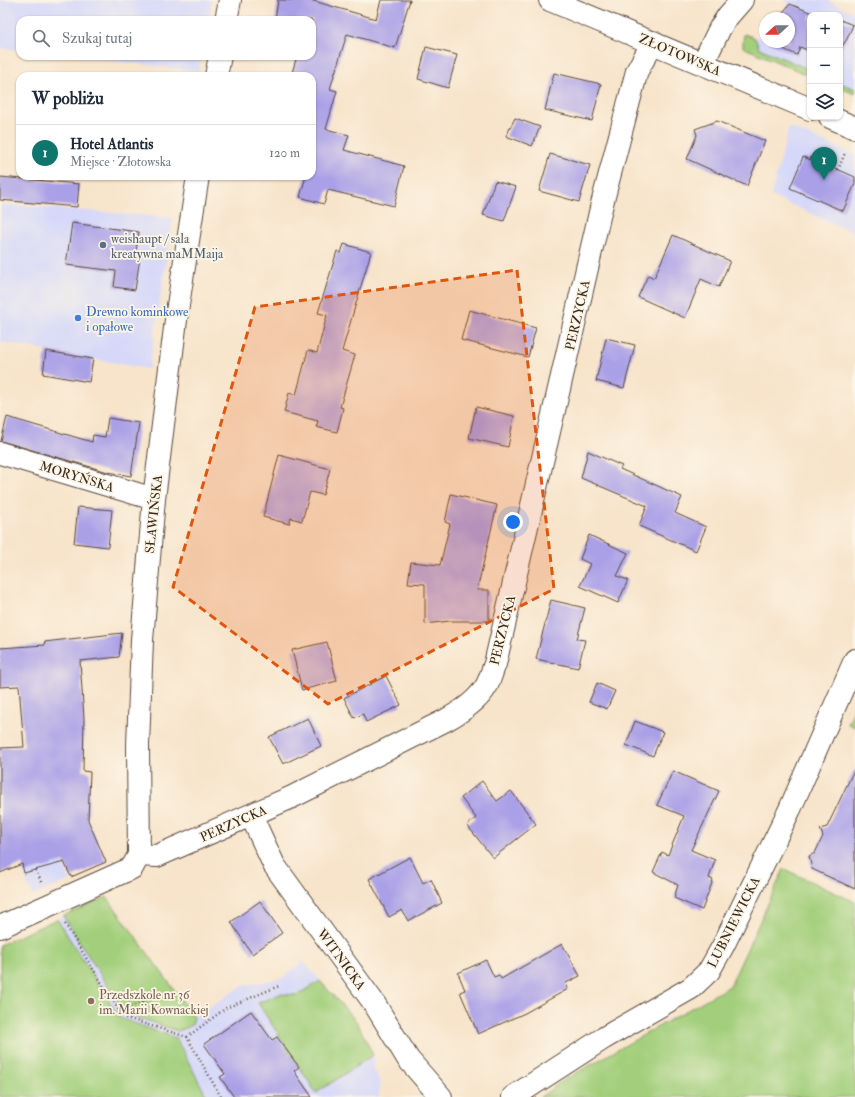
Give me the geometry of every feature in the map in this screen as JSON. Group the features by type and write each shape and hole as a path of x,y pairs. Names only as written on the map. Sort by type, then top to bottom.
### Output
{"street":[{"path":"227,16 230,0"},
{"name":"ZŁOTOWSKA","path":"550,0 807,108"},
{"path":"703,63 720,28 742,0"},
{"name":"PERZYCKA","path":"139,855 157,856 299,793 462,711 477,699 487,685 495,664 604,197 637,71 653,42"},
{"path":"217,72 219,60"},
{"path":"837,120 855,128"},
{"name":"SŁAWIŃSKA","path":"139,855 138,745 142,640 154,499 177,312 197,180"},
{"name":"MORYŃSKA","path":"0,453 154,499"},
{"name":"LUBNIEWICKA","path":"513,1097 604,1038 691,988 709,971 723,946 790,809 855,660"},
{"name":"WITNICKA","path":"251,815 274,865 374,1002 408,1059 441,1097"},
{"path":"0,927 132,868 139,855"}],"path":[{"path":"838,170 845,153"},
{"path":"61,918 123,1016 187,1037 221,1097"},
{"path":"187,1037 226,1008 279,986"},
{"path":"119,1010 153,999"}],"highlighted area":[{"path":"517,270 554,589 328,704 173,587 255,307"}],"shaded area":[{"path":"0,0 212,0 209,16 16,16 16,50 0,48"},
{"path":"826,0 855,13 855,89 843,84 843,12 807,12 807,69 759,48 795,48 795,12 783,12 790,4 785,1"},
{"path":"759,36 759,48 755,38"},
{"path":"107,60 200,60 199,71"},
{"path":"789,127 855,155 855,233 771,196"},
{"path":"1,204 173,218 149,369 0,342"},
{"path":"57,850 70,880 32,896 27,883 22,861"},
{"name":"Przedszkole nr 36 im. Marii Kownackiej","path":"107,897 194,1017 242,986 282,978 303,961 357,1022 375,1059 373,1067 381,1084 378,1097 0,1097 0,945"}],"green space":[{"path":"744,34 755,38 759,48 807,69 807,75 743,47"},
{"path":"843,84 855,89 855,94 843,89"},
{"path":"855,708 855,727 848,724"},
{"path":"784,869 855,902 855,1097 540,1097 564,1080 730,986"},
{"path":"107,897 194,1017 192,1025 178,1031 125,1013 63,916"},
{"path":"57,919 120,1018 176,1038 207,1097 0,1097 0,945"},
{"path":"320,981 357,1022 373,1055 316,1093 258,1003 280,994 297,995"}],"building":[{"path":"278,0 310,0 376,19 381,0 410,0 395,48 347,34 330,89 337,91 326,129 349,135 344,150 404,166 394,206 328,190 324,204 300,197 305,180 316,180 316,72 292,72 296,60 316,60 316,16 276,16"},
{"path":"790,4 810,12 807,12 807,50 800,47 797,55 781,48 795,48 795,12 783,12"},
{"path":"843,21 853,25 843,45"},
{"path":"426,47 457,55 448,88 418,79"},
{"path":"554,73 601,84 592,121 545,110"},
{"path":"515,118 540,127 532,146 506,136"},
{"path":"717,121 765,141 747,186 687,159 697,135 695,129"},
{"path":"550,154 590,165 579,202 539,191"},
{"path":"803,157 811,160 810,157 855,177 855,184 843,211 790,188"},
{"path":"0,177 16,178 16,180 79,184 77,207 0,200"},
{"path":"495,181 516,187 504,221 483,215"},
{"name":"weishaupt / sala kreatywna maMMaija","path":"72,223 139,232 135,257 140,258 135,290 114,287 116,271 66,265"},
{"path":"673,235 730,261 719,287 701,279 685,318 638,297 648,275 654,278"},
{"path":"344,244 371,252 342,351 355,355 340,407 343,408 337,432 316,427 318,421 284,412 289,393 296,395 308,350 317,353 327,315 318,313 337,251 341,253"},
{"path":"469,310 536,328 528,357 461,340"},
{"path":"606,338 635,345 624,388 596,381"},
{"path":"46,351 93,359 89,382 43,374"},
{"path":"476,407 514,416 508,447 469,438"},
{"path":"7,417 92,442 93,435 105,437 108,418 139,423 131,476 108,472 1,441"},
{"path":"588,451 622,466 620,469 682,497 675,513 706,527 696,551 639,526 647,506 581,478"},
{"path":"279,455 330,469 323,495 310,492 302,521 291,518 289,524 263,517"},
{"path":"451,494 497,505 477,590 489,590 489,621 450,621 425,624 425,584 408,583 411,562 440,565 450,524 445,522"},
{"path":"78,507 112,510 108,547 74,543"},
{"path":"589,535 628,553 617,576 628,580 618,603 580,586 590,564 580,559"},
{"path":"551,600 585,608 577,639 585,640 578,668 536,659"},
{"path":"122,633 119,657 80,661 84,718 83,771 90,772 88,820 106,862 71,877 64,862 24,873 22,864 0,873 0,748 24,747 19,686 0,687 0,648 45,645 44,642"},
{"path":"327,642 337,681 302,690 292,650"},
{"path":"386,676 401,705 366,722 363,714 354,718 344,698"},
{"path":"597,683 615,691 607,709 589,702"},
{"path":"308,718 321,746 283,764 269,737"},
{"path":"635,721 663,732 653,756 626,745"},
{"path":"855,768 855,889 812,869 809,856 815,853 823,836 820,829 827,827"},
{"path":"673,771 719,791 691,850 715,860 709,878 713,880 702,910 674,898 678,885 653,872 662,852 668,855 684,816 657,805"},
{"path":"482,781 497,801 511,791 536,824 493,858 467,825 476,818 461,798"},
{"path":"410,857 423,883 431,879 442,903 408,921 402,910 389,917 369,879"},
{"path":"260,901 282,933 252,954 231,922"},
{"path":"562,944 580,976 566,983 568,989 525,1013 478,1034 460,992 465,990 458,973 486,960 494,977 499,975 501,979"},
{"path":"251,1011 272,1040 277,1037 299,1067 294,1071 312,1097 234,1097 220,1077 225,1074 204,1044"}],"place":[{"name":"Hotel Atlantis","path":"824,180"},
{"name":"weishaupt / sala kreatywna maMMaija","path":"103,245"},
{"name":"Drewno kominkowe i opałowe","path":"78,318"},
{"name":"Przedszkole nr 36 im. Marii Kownackiej","path":"91,1001"}]}
